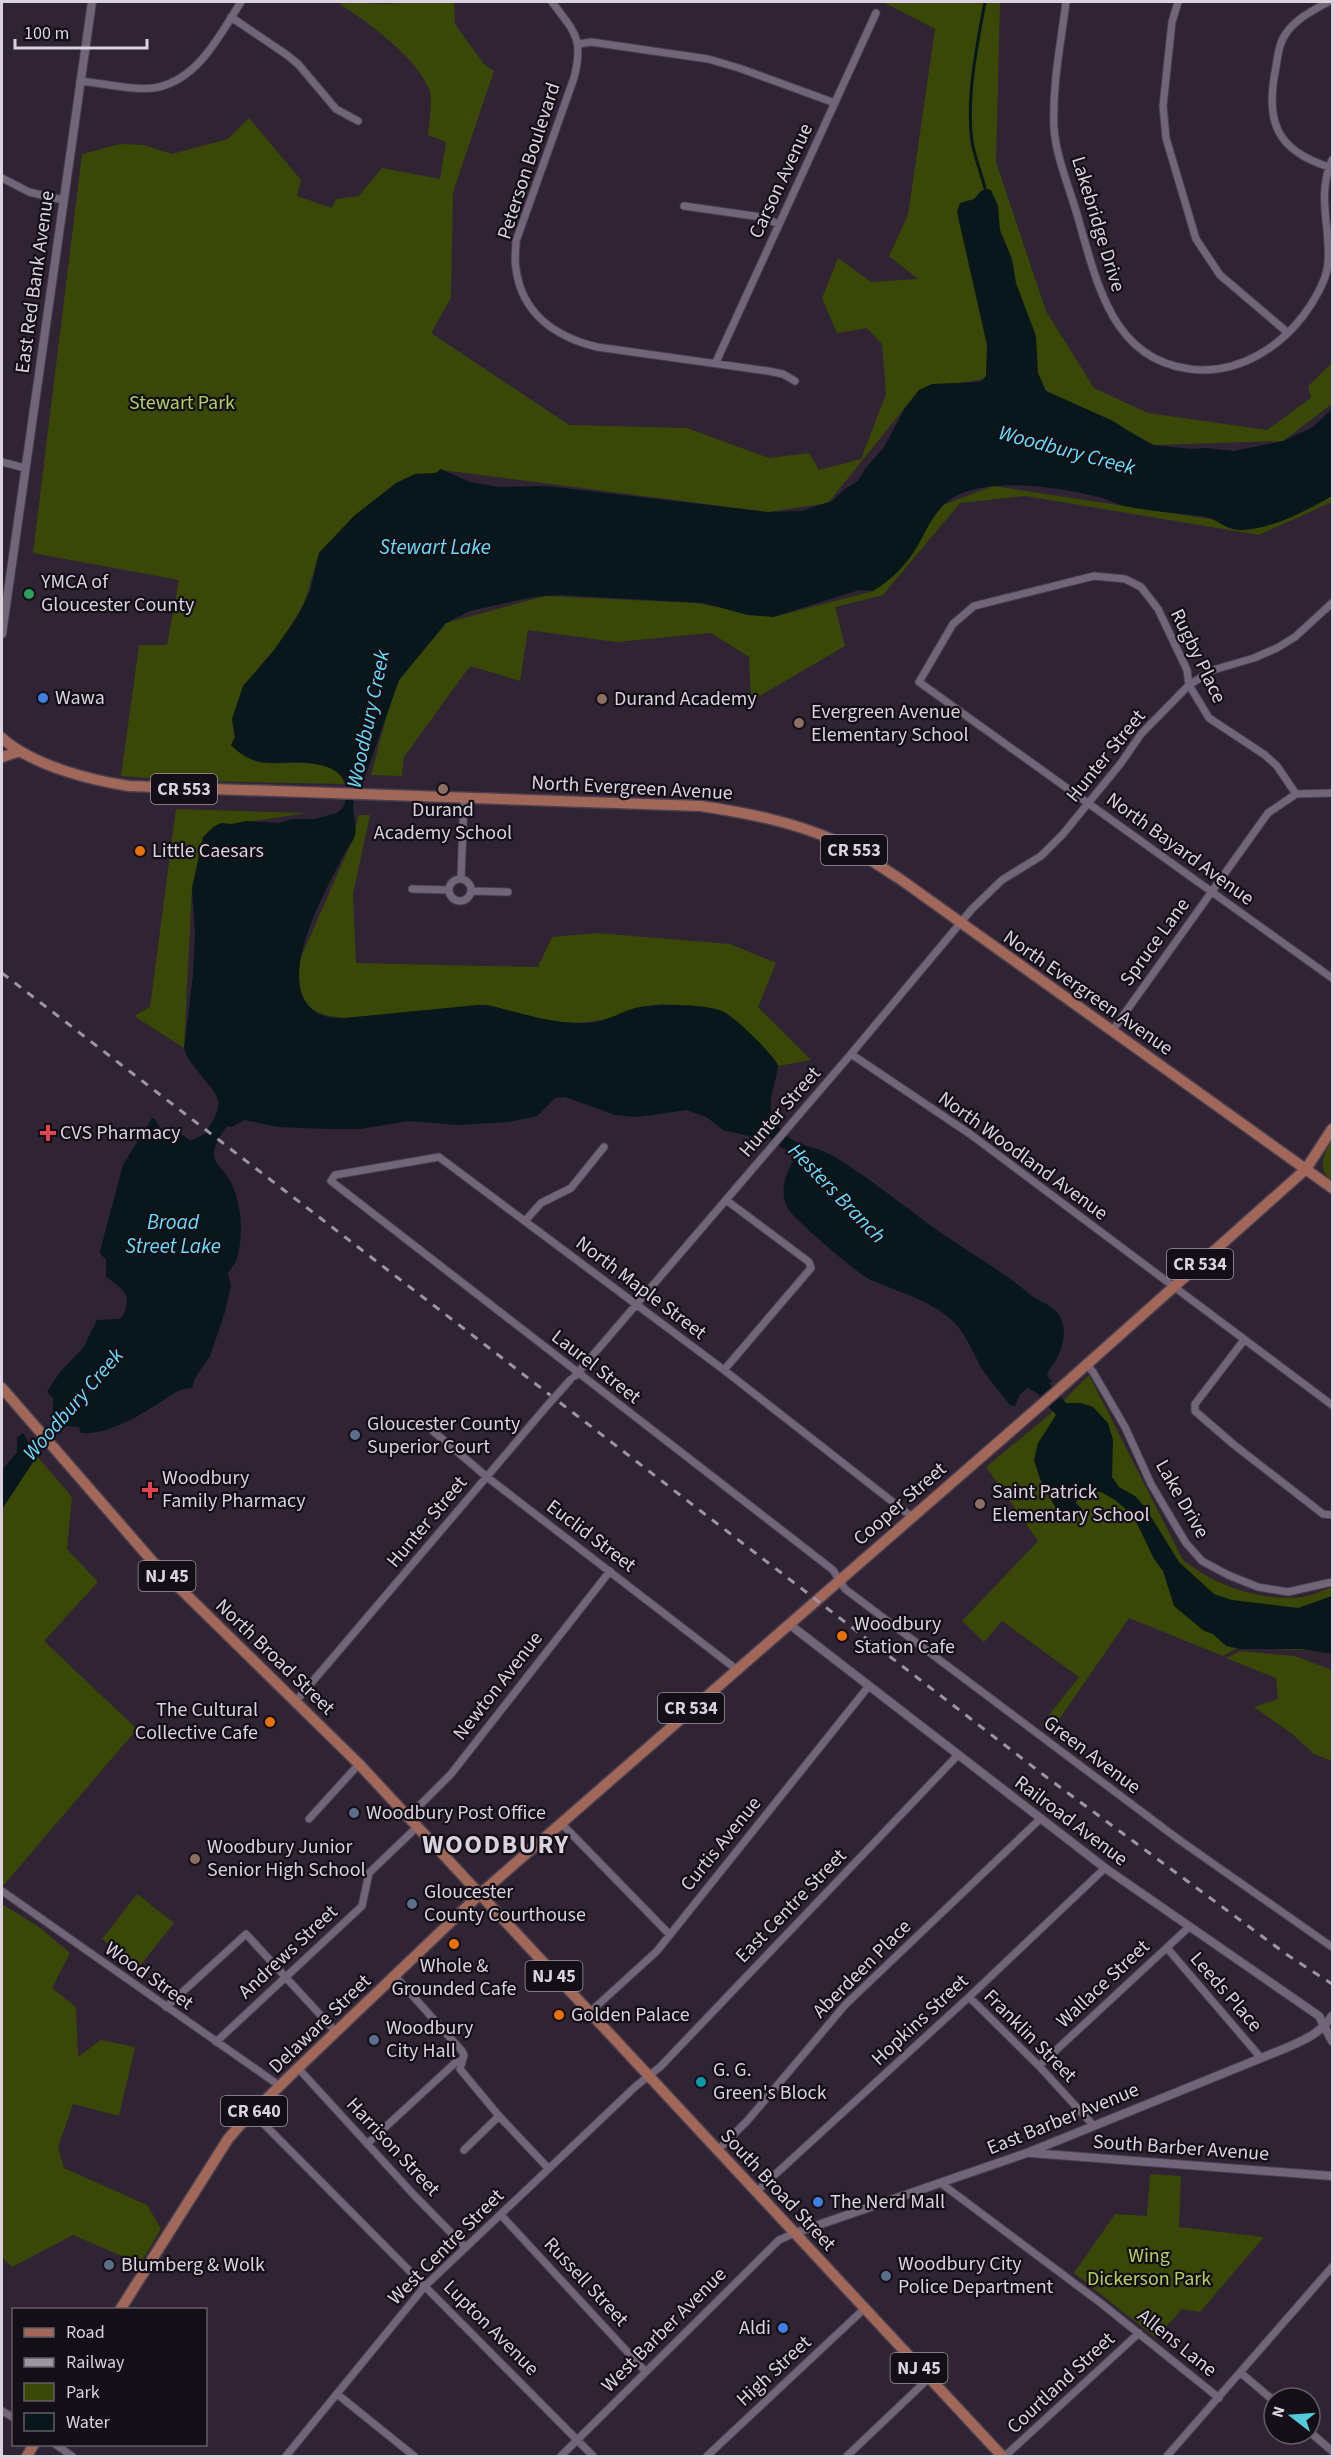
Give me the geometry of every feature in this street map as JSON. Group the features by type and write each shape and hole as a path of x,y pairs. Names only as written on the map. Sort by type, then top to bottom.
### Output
{"main road":[{"name":"North Evergreen Avenue","path":"2,738 20,751 41,761 89,778 129,786 701,806 768,819 837,841 900,879 1306,1169"},
{"path":"2,757 20,751"},
{"name":"Cooper Street","path":"479,1895 1057,1391 1306,1169 1332,1129"},
{"name":"CR 553","path":"1306,1169 1332,1188"},
{"name":"North Broad Street","path":"2,1388 153,1562 358,1764 479,1895"},
{"name":"South Broad Street","path":"479,1895 1004,2457"},
{"name":"Delaware Street","path":"121,2308 228,2139 298,2068 479,1895"}],"street":[{"name":"East Red Bank Avenue","path":"2,634 92,2"},
{"path":"80,81 158,87 192,70 206,54 241,2"},
{"path":"552,2 576,33 579,44 591,42 708,59 740,68 835,103"},
{"name":"Lakebridge Drive","path":"1066,2 1054,91 1055,137 1101,296 1116,323 1135,346 1144,352 1188,369 1210,370 1232,366 1253,359 1271,348 1303,316 1314,298 1328,265 1324,192 1331,164"},
{"path":"1178,2 1172,22 1163,106 1166,138 1196,240 1220,275 1287,332"},
{"path":"1328,2 1297,21 1281,41 1271,96 1272,116 1279,133 1286,141 1308,160 1331,164"},
{"name":"Carson Avenue","path":"716,362 876,13"},
{"path":"231,17 298,64 336,109 358,121"},
{"name":"Peterson Boulevard","path":"579,44 579,57 574,78 516,241 515,268 522,292 535,314 554,331 574,341 597,347 768,370 783,374 795,381"},
{"path":"2,178 18,188 63,200"},
{"path":"684,206 761,217 779,224"},
{"path":"2,462 25,468"},
{"name":"Rugby Place","path":"921,683 919,682 953,624 974,606 1094,576 1108,576 1132,581 1149,597 1174,640 1187,670 1189,685 1209,718 1271,761 1296,794"},
{"name":"Hunter Street","path":"296,1701 546,1407 770,1149 960,923 1002,880 1041,856 1089,804 1141,734 1189,685 1213,670 1254,658 1277,648 1294,637 1332,603"},
{"name":"North Bayard Avenue","path":"921,683 1332,978"},
{"path":"1296,794 1332,793"},
{"name":"Spruce Lane","path":"1112,1031 1268,813 1296,794"},
{"path":"461,878 464,798"},
{"path":"448,890 452,881 461,878"},
{"path":"448,890 453,899 459,901 469,897 470,884 461,878"},
{"path":"412,889 448,890"},
{"path":"471,891 508,892"},
{"name":"North Woodland Avenue","path":"851,1054 970,1134 1332,1405"},
{"path":"525,1221 541,1203 571,1188 604,1147"},
{"name":"North Maple Street","path":"331,1181 335,1175 439,1156 724,1370 912,1517"},
{"name":"Laurel Street","path":"331,1181 575,1376 833,1570 840,1580"},
{"path":"724,1370 811,1268 809,1262 726,1200"},
{"path":"1244,1340 1195,1404 1195,1411 1233,1444 1323,1514 1332,1515"},
{"name":"Lake Drive","path":"1086,1364 1125,1427 1151,1484 1186,1543 1202,1561 1258,1587 1288,1592 1332,1582"},
{"name":"Euclid Street","path":"427,1426 487,1477 736,1669"},
{"name":"Newton Avenue","path":"408,1817 449,1776 610,1571"},
{"name":"Green Avenue","path":"840,1580 845,1589 1099,1780 1332,1947"},
{"name":"Railroad Avenue","path":"789,1624 957,1756 1105,1868 1319,2016 1326,2025 1332,2041"},
{"name":"Curtis Avenue","path":"589,2013 657,1951 868,1687"},
{"name":"East Centre Street","path":"648,2077 957,1756"},
{"path":"309,1819 358,1764"},
{"name":"Aberdeen Place","path":"717,2151 748,2120 845,2005 1040,1819"},
{"path":"561,1823 670,1935"},
{"name":"Andrews Street","path":"216,2042 362,1906 369,1873 417,1827"},
{"name":"Hopkins Street","path":"756,2192 969,1997 1105,1868"},
{"name":"Wood Street","path":"2,1891 280,2086"},
{"name":"Wallace Street","path":"1039,2066 1189,1927"},
{"path":"166,2007 246,1934 336,2032"},
{"name":"Leeds Place","path":"1167,1948 1261,2058"},
{"path":"395,1976 462,2050 460,2069 499,2116 548,2168"},
{"name":"Franklin Street","path":"969,1997 1039,2066 1093,2125"},
{"name":"East Barber Avenue","path":"795,2233 942,2184 1261,2058 1311,2036 1326,2025 1332,2016"},
{"path":"368,2144 456,2062 462,2061"},
{"name":"Harrison Street","path":"298,2068 465,2247"},
{"name":"West Centre Street","path":"286,2457 425,2286 548,2168 648,2077"},
{"name":"Lupton Avenue","path":"253,2113 593,2457"},
{"path":"464,2150 499,2116"},
{"name":"South Barber Avenue","path":"1027,2152 1332,2176"},
{"name":"Allens Lane","path":"942,2184 1139,2333 1219,2398"},
{"name":"Russell Street","path":"501,2214 646,2372"},
{"name":"West Barber Avenue","path":"561,2457 779,2240 795,2233"},
{"path":"1167,2457 1332,2267"},
{"name":"High Street","path":"707,2457 864,2309"},
{"name":"Courtland Street","path":"1004,2457 1139,2333"},
{"path":"1241,2373 1262,2391"},
{"path":"847,2457 929,2378"},
{"path":"337,2394 414,2457"},
{"path":"56,2446 72,2457"}],"green space":[{"name":"Stewart Park","path":"342,2 392,4 393,2 454,2 455,24 484,64 494,71 453,192 451,298 431,333 569,425 687,428 769,458 809,453 819,470 861,459 886,394 882,344 867,328 837,333 822,298 838,258 871,282 918,279 889,256 908,215 935,29 883,2 1000,2 996,162 1046,311 1094,388 1148,413 1267,430 1311,398 1308,386 1332,363 1332,404 1283,441 1155,445 1046,391 984,379 919,390 828,503 768,512 441,470 355,515 319,553 304,604 232,722 235,737 232,746 248,757 259,762 308,763 333,768 341,774 344,784 186,781 121,776 139,645 167,645 179,580 33,553 82,154 120,144 144,145 172,154 228,139 249,118 301,180 297,196 332,208 336,199 359,196 382,168 440,179 446,142 428,135 431,99 429,89 403,53 365,21 340,4"},
{"path":"993,486 1263,527 1332,496 1332,502 1259,535 1026,496 960,503 883,595 835,607 845,646 751,701 749,657 711,633 616,642 528,630 520,681 470,666 404,757 402,776 371,775 388,710 399,680 446,623 545,596 696,603 773,617 874,591 943,505"},
{"path":"176,809 307,813 213,827 192,888 184,1048 134,1016 150,1007"},
{"path":"359,815 370,815 353,894 356,963 538,967 552,937 596,933 730,944 776,963 758,1007 811,1060 778,1066 764,1048 730,1017 706,1007 662,1004 647,1006 605,1020 575,1023 548,1021 487,1005 345,1018 313,1009 302,996 299,962 351,843"},
{"path":"1332,1140 1332,1181 1324,1172 1323,1161"},
{"path":"1089,1375 1183,1560 1224,1584 1270,1597 1301,1597 1332,1587 1332,1654 1306,1650 1237,1648 1223,1656 1129,1618 1051,1731 1042,1724 1079,1677 1002,1621 984,1642 962,1621 1038,1541 986,1467 1050,1414"},
{"path":"37,1456 72,1497 67,1549 98,1582 44,1641 137,1729 2,1887 2,1509"},
{"path":"1240,1651 1295,1656 1332,1670 1332,1761 1314,1754 1291,1733 1254,1707 1278,1699 1276,1678 1226,1658"},
{"path":"137,1894 174,1923 139,1967 102,1939"},
{"path":"2,1904 39,1927 70,1953 52,1988 76,2007 78,2057 101,2040 135,2047 119,2116 73,2104 58,2147 64,2168 147,2205 161,2229 140,2264 73,2235 12,2267 2,2257"},
{"name":"Wing Dickerson Park","path":"1150,2174 1181,2176 1179,2227 1264,2237 1200,2312 1182,2309 1156,2338 1074,2273 1115,2214 1147,2216"}],"water":[{"path":"991,190 998,206 1000,230 1012,259 1016,283 1036,336 1038,373 1046,391 1111,420 1152,445 1192,449 1234,451 1283,441 1313,427 1332,409 1332,496 1301,513 1278,522 1255,529 1237,530 1206,517 1130,507 1103,498 1069,491 1031,486 993,486 960,494 943,505 906,563 878,588 872,591 859,590 773,617 748,615 703,603 560,595 533,597 470,611 446,623 399,680 366,774 355,797 354,838 325,892 307,936 301,958 299,979 303,997 314,1011 337,1018 477,1005 487,1005 574,1023 600,1021 635,1008 653,1005 705,1007 728,1014 761,1044 778,1065 771,1111 784,1133 797,1142 826,1152 847,1165 1058,1313 1064,1329 1063,1338 1058,1356 1047,1376 1052,1381 1049,1383 1066,1403 1081,1403 1093,1407 1108,1423 1113,1440 1112,1477 1119,1487 1135,1496 1145,1507 1179,1562 1214,1594 1232,1600 1298,1608 1332,1596 1332,1654 1301,1649 1240,1649 1226,1646 1213,1634 1204,1631 1174,1606 1163,1571 1154,1559 1133,1515 1101,1492 1095,1492 1087,1499 1077,1500 1076,1503 1082,1509 1080,1511 1060,1518 1056,1517 1058,1512 1040,1479 1034,1460 1038,1443 1056,1415 1037,1393 1028,1388 1020,1394 1015,1406 1010,1405 982,1369 963,1334 947,1316 919,1300 862,1275 800,1222 787,1207 784,1193 785,1181 796,1156 795,1152 782,1148 767,1135 757,1138 723,1130 708,1118 687,1110 637,1117 615,1115 565,1097 555,1098 537,1116 509,1122 458,1125 408,1121 360,1129 328,1129 278,1127 245,1120 231,1127 227,1126 219,1139 214,1156 235,1192 241,1233 236,1260 228,1274 231,1285 225,1312 210,1356 195,1378 192,1388 178,1391 132,1419 91,1433 81,1433 79,1427 65,1426 66,1412 53,1412 53,1398 47,1392 60,1372 83,1348 97,1320 119,1319 126,1308 126,1296 106,1276 106,1259 100,1251 123,1165 152,1118 162,1131 183,1135 190,1141 205,1134 216,1115 219,1103 215,1093 189,1060 184,1049 193,975 195,932 192,888 203,837 221,823 232,824 246,821 280,823 291,819 315,819 337,813 344,806 349,784 333,769 306,763 273,763 252,760 231,745 235,737 232,719 243,686 274,650 297,617 310,591 319,553 355,515 396,483 415,474 436,473 441,469 470,482 500,487 546,486 768,512 801,511 832,501 858,481 884,447 905,408 919,390 932,384 980,382 986,376 987,345 957,212 960,203 974,199 981,191"},
{"path":"23,1433 37,1456 2,1509 2,1470 17,1452 17,1438"}],"waterway":[{"path":"985,2 973,72 970,108 972,142 986,192"},
{"name":"Woodbury Creek","path":"46,1433 68,1410"},
{"name":"Woodbury Creek","path":"33,1446 41,1438"}],"railway":[{"path":"2,973 1045,1776 1286,1954 1332,1984"}],"place":[{"name":"YMCA of Gloucester County","path":"29,594"},
{"name":"Wawa","path":"43,698"},
{"name":"Durand Academy","path":"602,699"},
{"name":"Evergreen Avenue Elementary School","path":"799,723"},
{"name":"Durand Academy School","path":"443,789"},
{"name":"Little Caesars","path":"140,851"},
{"name":"CVS Pharmacy","path":"48,1133"},
{"name":"Gloucester County Superior Court","path":"355,1435"},
{"name":"Woodbury Family Pharmacy","path":"150,1490"},
{"name":"Saint Patrick Elementary School","path":"980,1504"},
{"name":"Woodbury Station Cafe","path":"842,1636"},
{"name":"The Cultural Collective Cafe","path":"270,1722"},
{"name":"Woodbury Post Office","path":"354,1813"},
{"name":"Woodbury Junior Senior High School","path":"195,1859"},
{"name":"Gloucester County Courthouse","path":"412,1904"},
{"name":"Whole & Grounded Cafe","path":"454,1944"},
{"name":"Golden Palace","path":"559,2015"},
{"name":"Woodbury City Hall","path":"374,2040"},
{"name":"G. G. Green's Block","path":"701,2082"},
{"name":"The Nerd Mall","path":"818,2202"},
{"name":"Blumberg & Wolk","path":"109,2265"},
{"name":"Woodbury City Police Department","path":"886,2276"},
{"name":"Aldi","path":"783,2328"}],"district":[{"name":"WOODBURY","path":"496,1844"}],"water label":[{"name":"Stewart Lake","path":"435,547"},
{"name":"Hesters Branch","path":"837,1193"},
{"name":"Broad Street Lake","path":"173,1234"}]}
